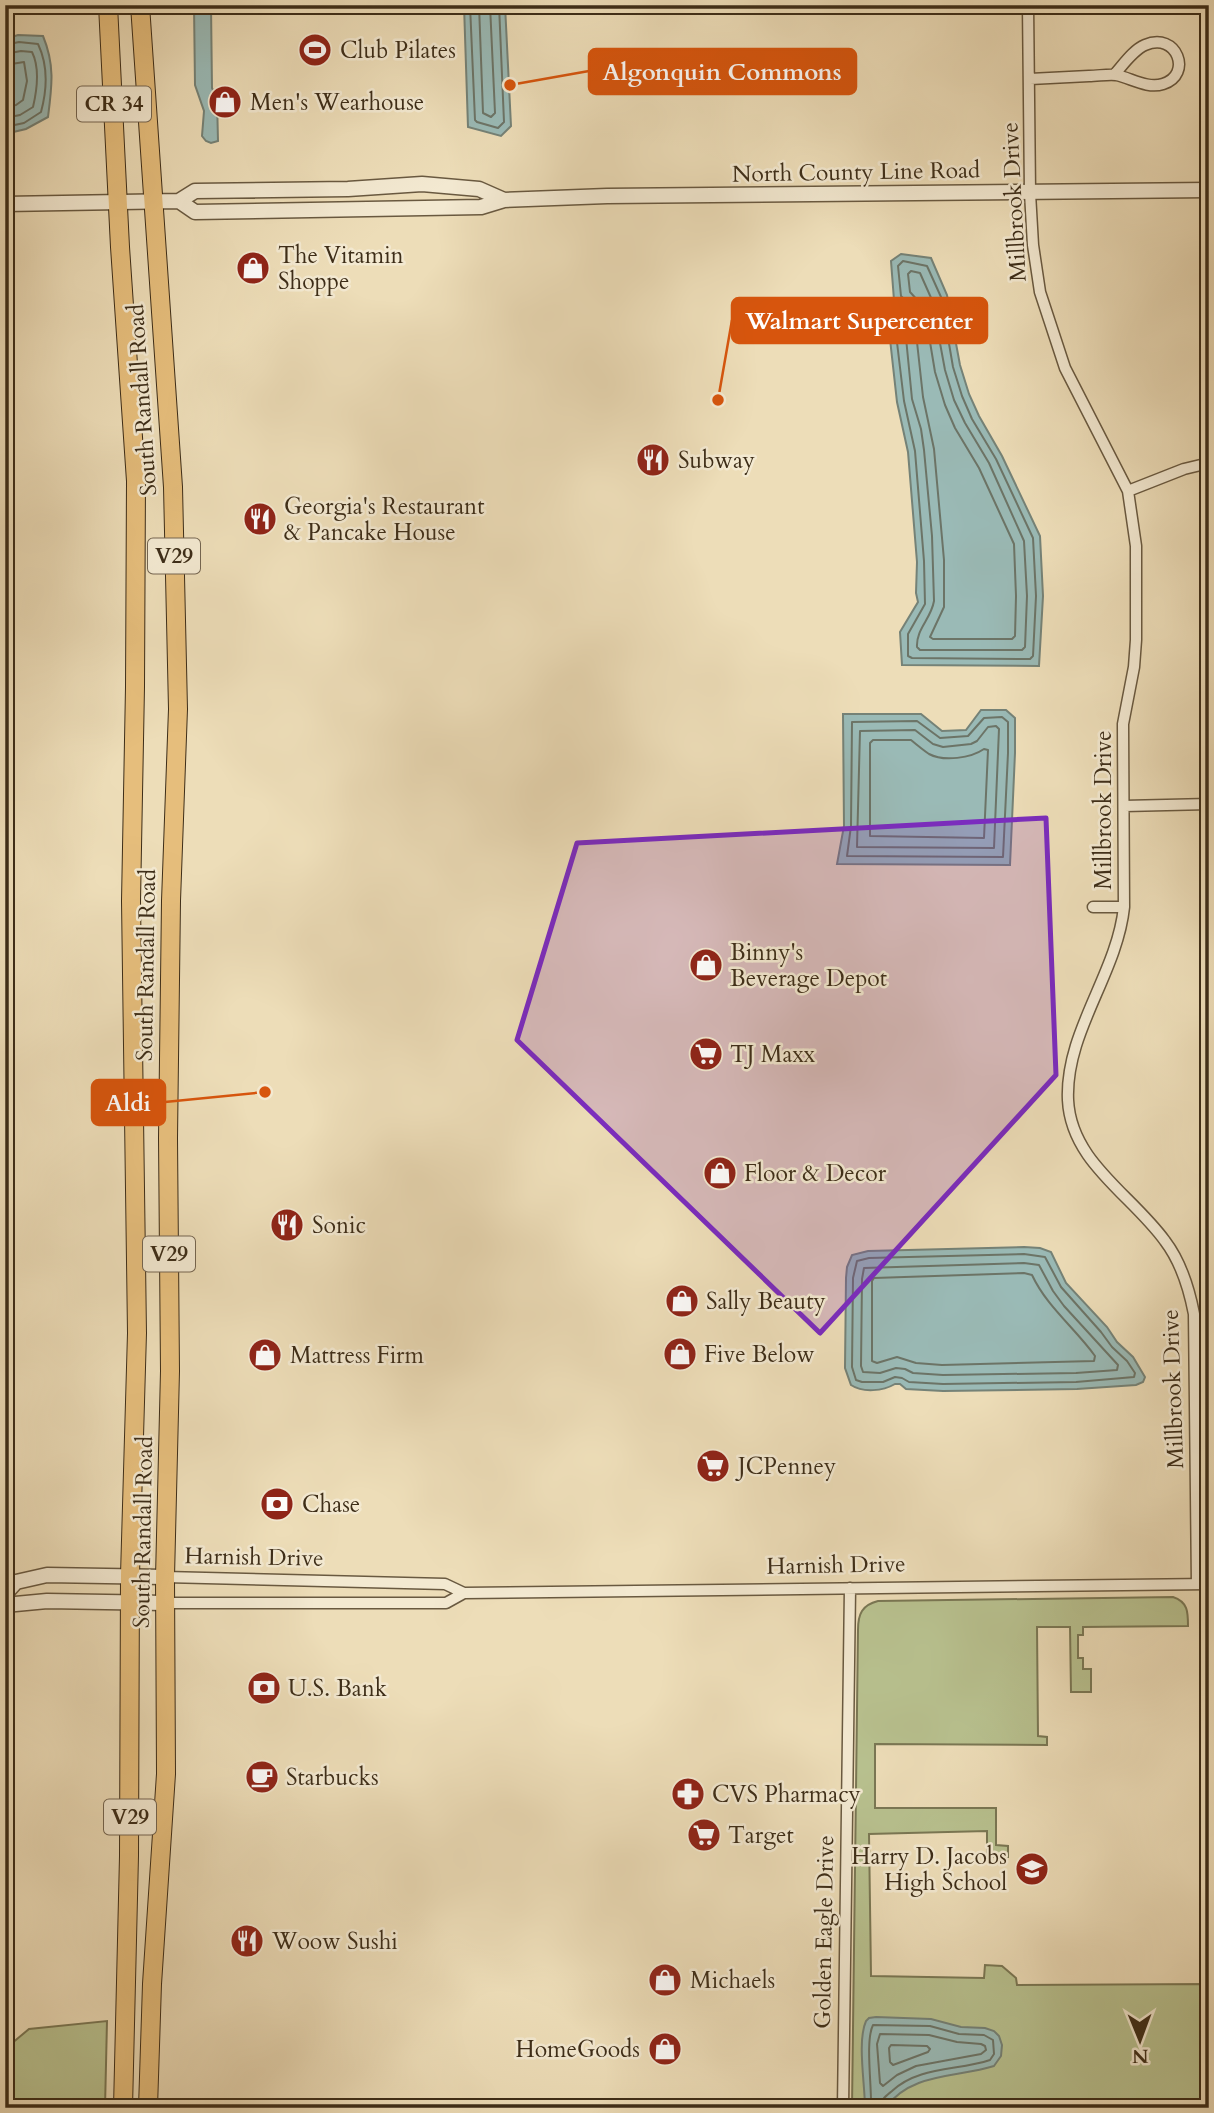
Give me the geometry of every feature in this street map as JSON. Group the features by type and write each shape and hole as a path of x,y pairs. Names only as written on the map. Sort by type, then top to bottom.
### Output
{"main road":[{"name":"CR 34","path":"108,5 118,202"},
{"name":"CR 34","path":"140,5 154,201"},
{"name":"South Randall Road","path":"148,2108 152,1984 166,1774 165,1577 170,1371 168,1138 171,901 178,709 173,486 154,201"},
{"name":"South Randall Road","path":"118,202 136,481 131,901 137,1333 130,1575 130,1856 123,2108"}],"street":[{"name":"Millbrook Drive","path":"1028,5 1030,193 1033,245 1040,292 1065,368 1128,491 1136,546 1137,618 1133,667 1123,724 1124,907 1119,937 1070,1064 1069,1116 1078,1143 1100,1171 1167,1243 1185,1277 1190,1293 1195,1334 1203,1584"},
{"path":"1030,79 1114,75 1136,82 1161,85 1171,80 1178,71 1177,51 1158,42 1145,45 1114,75"},
{"name":"North County Line Road","path":"5,204 179,201 195,191 348,189 422,184 479,189 504,200"},
{"name":"North County Line Road","path":"179,201 195,212 481,207 504,200 607,197 1209,190"},
{"path":"1128,491 1184,469 1209,463"},
{"path":"1124,806 1209,804"},
{"path":"1093,907 1124,907"},
{"name":"Harnish Drive","path":"5,1594 16,1582 38,1576 130,1575 445,1584 464,1593 1203,1584"},
{"name":"Golden Eagle Drive","path":"843,2108 849,1588"},
{"name":"Harnish Drive","path":"5,1605 47,1601 446,1603 464,1593"}],"highlighted area":[{"path":"1046,818 1056,1075 820,1333 517,1040 577,843"}],"green space":[{"path":"1173,1597 1186,1608 1188,1626 1083,1627 1083,1635 1078,1635 1078,1658 1083,1658 1083,1669 1091,1669 1091,1692 1071,1692 1070,1627 1037,1627 1038,1736 1047,1737 1047,1745 875,1744 875,1808 996,1808 996,1845 1008,1846 1008,1857 987,1857 987,1831 869,1834 871,1976 984,1978 985,1965 1002,1966 1016,1978 1017,1985 1209,1984 1209,2108 852,2108 858,1630 862,1611 878,1601"},
{"path":"1209,1608 1209,1927 1207,1692"},
{"path":"107,2021 105,2108 5,2108 5,2049 29,2029"}],"water":[{"path":"194,5 211,5 212,88 217,99 218,141 211,143 202,136 204,111 195,85"},
{"path":"464,5 505,5 511,126 501,136 468,127"},
{"path":"18,35 43,36 52,76 51,95 48,117 26,129 5,134 5,39"},
{"path":"901,254 931,258 947,295 960,365 969,394 1040,536 1043,596 1039,666 902,665 900,632 918,602 908,452 897,402 889,330 907,312 894,300 891,261"},
{"path":"981,710 1006,710 1015,718 1010,865 837,864 844,826 843,714 921,714 942,731 966,730"},
{"path":"1024,1247 1051,1252 1066,1283 1133,1357 1145,1377 1143,1382 1136,1385 1077,1389 943,1391 906,1389 900,1384 873,1390 851,1385 845,1368 846,1278 852,1255 868,1251"},
{"path":"869,2018 931,2019 961,2027 985,2028 999,2036 1001,2056 994,2066 921,2082 896,2096 885,2108 865,2108 863,2029"}],"place":[{"name":"Club Pilates","path":"315,50"},
{"name":"Algonquin Commons","path":"510,85"},
{"name":"Men's Wearhouse","path":"225,102"},
{"name":"The Vitamin Shoppe","path":"253,268"},
{"name":"Walmart Supercenter","path":"718,400"},
{"name":"Subway","path":"653,460"},
{"name":"Georgia's Restaurant & Pancake House","path":"260,519"},
{"name":"Binny's Beverage Depot","path":"706,965"},
{"name":"TJ Maxx","path":"706,1054"},
{"name":"Aldi","path":"265,1092"},
{"name":"Floor & Decor","path":"720,1173"},
{"name":"Sonic","path":"287,1225"},
{"name":"Sally Beauty","path":"682,1301"},
{"name":"Five Below","path":"680,1354"},
{"name":"Mattress Firm","path":"265,1355"},
{"name":"JCPenney","path":"713,1466"},
{"name":"Chase","path":"277,1504"},
{"name":"U.S. Bank","path":"264,1688"},
{"name":"Starbucks","path":"262,1777"},
{"name":"CVS Pharmacy","path":"688,1794"},
{"name":"Target","path":"704,1835"},
{"name":"Harry D. Jacobs High School","path":"1032,1869"},
{"name":"Woow Sushi","path":"247,1941"},
{"name":"Michaels","path":"665,1980"},
{"name":"HomeGoods","path":"665,2049"}]}
